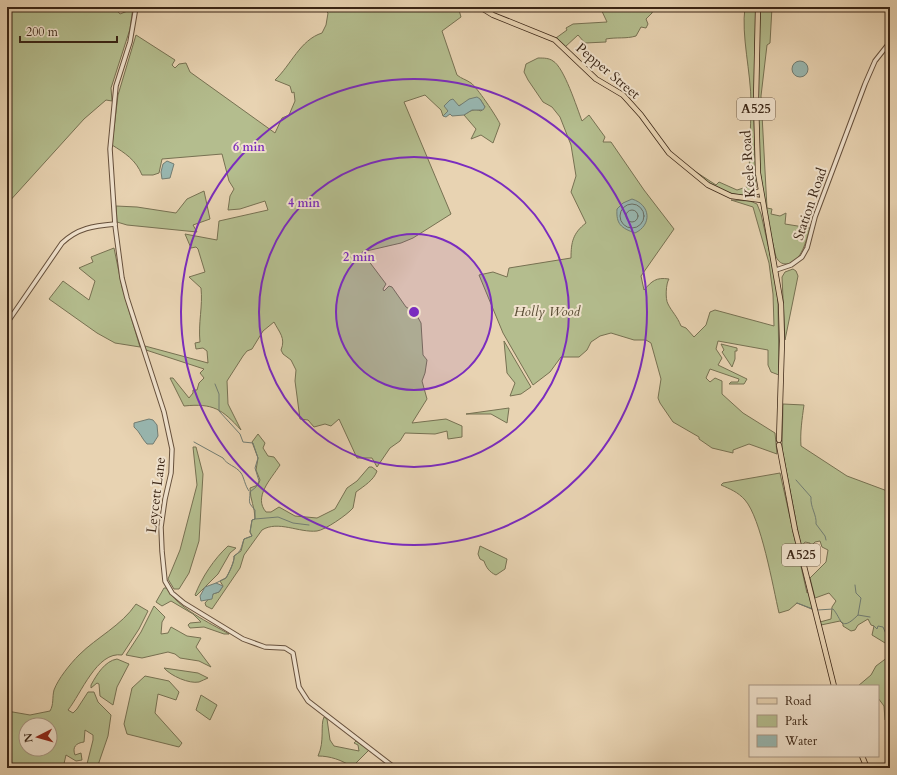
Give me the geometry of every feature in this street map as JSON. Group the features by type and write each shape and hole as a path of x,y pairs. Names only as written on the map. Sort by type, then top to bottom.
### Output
{"main road":[{"name":"Pepper Street","path":"480,7 493,15 555,40 590,74 623,95 642,115 669,153 686,168 723,193 761,200"},
{"name":"Keele Road","path":"758,7 756,101 758,173 761,200 776,270"},
{"path":"744,197 760,191"},
{"name":"A525","path":"776,270 781,304 782,341 779,442 795,530 834,685"},
{"path":"862,757 867,768"}],"street":[{"path":"7,323 62,243 72,234 88,227 115,224 110,144 116,86 130,42 136,7"},
{"name":"Station Road","path":"776,270 791,265 802,257 807,248 816,217 865,84 875,61 890,42"},
{"name":"Leycett Lane","path":"115,224 119,258 127,298 164,412 172,449 171,473 161,527 163,568 166,586 184,603 243,639 265,648 285,648 293,653 299,687 308,701 395,768"}],"green space":[{"path":"7,7 114,7 120,14 130,10 129,7 133,7 130,29 111,88 112,101 106,100 84,119 7,204"},
{"path":"322,7 374,7 378,10 376,7 475,7 470,9 462,8 459,10 461,17 442,31 457,75 474,85 500,124 493,143 481,135 471,139 476,129 464,115 474,110 481,111 485,107 480,99 448,109 448,112 443,116 441,110 425,95 404,102 451,214 413,238 401,243 362,252 386,284 383,289 384,291 389,286 392,287 406,307 415,312 421,323 423,355 427,360 422,381 427,399 412,423 446,419 462,426 462,437 448,439 447,431 435,434 405,433 400,441 390,448 377,467 372,458 357,458 339,419 331,426 325,424 314,427 308,420 300,419 295,381 296,370 291,360 283,354 281,350 283,342 280,332 274,322 263,331 252,349 247,351 243,356 227,381 228,404 241,430 228,417 216,409 194,405 184,406 170,378 173,378 189,398 193,393 193,390 197,390 199,383 204,378 200,373 204,369 146,350 145,346 208,363 207,351 203,348 196,349 195,343 200,342 201,288 189,277 205,272 198,249 196,247 191,248 185,234 217,240 219,221 268,210 265,201 240,209 228,210 230,196 234,189 229,181 222,154 162,159 159,173 153,175 142,175 137,165 126,154 112,145 118,95 136,35 175,60 172,65 175,68 179,64 186,63 190,72 275,133 282,118 289,115 295,101 294,92 292,93 290,86 275,80 308,41 314,36 322,33 326,25 328,13"},
{"path":"600,7 654,7 652,13 646,19 648,24 646,28 641,27 636,36 606,39 606,42 585,43 578,35 565,47 556,38 567,30 566,28 573,24 607,22"},
{"path":"745,7 756,7 754,117 756,188 750,193 742,195 732,194 713,186 693,170 716,185 719,182 737,190 750,186 749,165 751,91 744,30"},
{"path":"760,7 772,7 770,43 767,45 761,96 767,208 772,209 771,214 780,216 786,213 785,224 810,228 800,255 792,262 787,264 783,264 776,257 765,209 761,180 758,137"},
{"name":"Holly Wood","path":"538,58 550,59 557,65 566,79 582,121 589,115 605,137 603,142 611,142 644,190 674,229 641,276 644,290 649,284 657,279 669,279 666,291 666,299 668,304 681,326 686,328 694,337 706,325 710,312 715,310 774,326 773,294 769,263 753,207 731,200 750,201 757,204 761,214 776,281 778,303 779,375 771,372 768,365 768,350 718,341 716,349 722,358 718,365 747,379 744,384 729,384 731,382 738,382 739,379 710,369 706,378 710,382 715,378 722,381 722,394 743,413 775,433 777,454 749,444 733,450 733,453 712,448 699,439 699,437 673,422 658,398 661,379 651,343 646,340 634,340 611,333 600,336 591,342 587,350 579,357 561,357 550,372 533,385 503,333 479,275 493,272 507,277 509,268 571,258 574,238 578,230 586,223 571,192 576,176 571,145 560,117 552,107 543,102 524,72 526,64"},
{"path":"204,191 210,219 193,225 197,232 127,225 117,222 116,206 137,207 176,213 187,199"},
{"path":"114,248 122,287 140,347 115,343 97,333 49,299 63,281 89,300 95,281 79,268 93,262 91,257"},
{"path":"793,269 796,271 798,276 785,340 782,277 785,272"},
{"path":"504,341 531,387 521,394 510,396 515,383 507,373"},
{"path":"721,344 737,348 732,367 722,352 724,350"},
{"path":"783,404 804,405 801,446 847,476 890,492 890,646 872,635 874,626 871,625 868,619 858,625 855,630 851,631 843,626 840,621 821,625 820,622 831,619 832,607 836,601 829,593 815,598 810,578 826,562 828,550 822,547 820,541 815,542 810,547 810,543 805,542 801,547 782,449"},
{"path":"509,408 507,423 491,414 466,414"},
{"path":"258,434 265,443 263,448 268,456 274,457 280,465 268,482 262,494 262,506 266,512 271,512 279,507 295,516 317,518 335,509 347,488 357,481 369,467 372,467 377,471 371,480 356,492 353,508 325,528 317,531 310,531 275,526 262,530 244,555 240,568 212,609 206,606 205,603 213,594 219,592 223,586 220,581 226,578 233,563 234,556 241,551 244,539 252,536 250,532 252,520 255,519 250,488 258,485 260,480 256,470 258,458 252,442"},
{"path":"193,447 196,447 203,474 199,541 189,573 179,589 174,589 168,579 180,550 197,485"},
{"path":"780,473 807,593 810,591 814,610 797,603 789,610 779,613 766,554 751,509 740,495 721,485 723,483"},
{"path":"228,546 236,548 230,553 218,574 196,596 195,595 198,588 209,569"},
{"path":"480,546 507,559 505,569 496,575 490,571 484,561 480,559 478,554"},
{"path":"164,588 167,588 178,602 186,608 229,634 224,634 204,627 190,628 188,625 190,623 201,622 193,614 171,601 162,606 156,602"},
{"path":"136,604 148,611 139,629 122,655 113,656 97,666 68,710 73,713 88,692 94,692 98,702 111,715 108,736 97,768 86,768 93,735 85,730 84,742 77,744 74,748 75,755 81,753 82,760 76,761 66,755 63,768 7,768 7,711 30,715 50,711 54,690 58,681 68,667 86,649 123,619"},
{"path":"154,606 165,617 162,622 161,634 168,633 171,627 187,636 201,638 196,647 211,667 199,661 180,658 175,654 168,652 142,658 126,655 141,632"},
{"path":"890,657 890,714 885,720 884,706 879,699 879,685 859,685 871,675 876,666"},
{"path":"117,659 129,664 117,687 113,705 100,696 99,684 97,683 91,688 91,685 105,665"},
{"path":"164,668 198,673 208,678 199,682 185,681"},
{"path":"145,676 169,681 179,692 176,700 158,694 155,713 182,743 179,747 127,734 124,724 132,688"},
{"path":"201,695 217,705 210,720 196,710"},
{"path":"324,717 327,719 330,740 334,746 359,751 358,745 354,743 356,741 369,750 352,767 336,759 318,756 322,739 322,724"}],"water":[{"path":"800,61 807,66 808,69 803,76 800,77 793,72 792,69 797,62"},
{"path":"477,97 485,107 483,110 472,110 464,115 452,116 450,114 446,117 443,116 448,111 444,106 450,100 453,99 459,106 469,99"},
{"path":"167,161 174,164 170,178 162,179 161,172 163,164"},
{"path":"632,199 643,206 647,215 647,220 644,225 635,233 620,225 617,218 617,209 623,203"},
{"path":"149,419 153,420 157,425 158,436 153,444 147,444 134,427 134,423"},
{"path":"216,583 223,586 219,592 213,594 212,599 201,601 200,596 205,587"}],"waterway":[{"path":"215,384 219,394 219,411 240,434 243,442 253,443 258,458 255,468 259,481 256,487 250,492 249,500 255,510 255,519 252,520 250,532 252,536 244,539 240,551 234,556 233,564 226,578 216,583"},
{"path":"194,442 223,458 239,471 249,491"},
{"path":"796,480 811,497 816,517 816,524 825,536 826,540"},
{"path":"255,519 278,517 293,523 309,525"},
{"path":"855,585 856,593 861,598 858,615"},
{"path":"797,603 813,609"},
{"path":"818,610 833,609 840,620 845,624 858,615 870,617"},
{"path":"874,626 877,629 878,626 883,627 890,643"}]}
